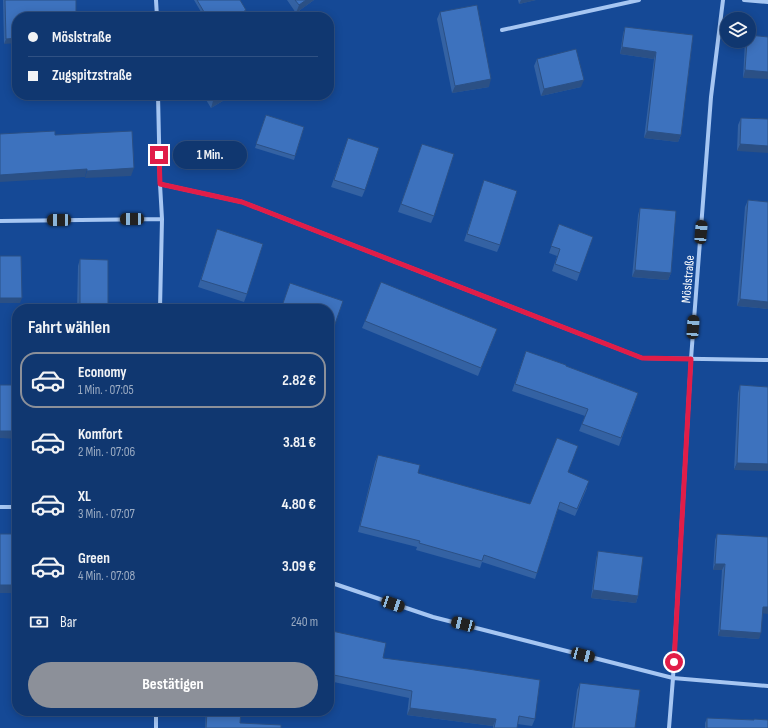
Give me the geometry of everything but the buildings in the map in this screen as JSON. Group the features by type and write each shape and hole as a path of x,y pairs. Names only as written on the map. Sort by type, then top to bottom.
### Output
{"street":[{"path":"156,0 156,12"},
{"path":"502,30 638,0"},
{"name":"Möslstraße","path":"669,728 691,359 712,97 723,0"},
{"path":"744,0 768,2"},
{"path":"158,100 162,219 160,304"},
{"path":"160,184 242,202 642,358 768,360"},
{"path":"0,221 162,219"},
{"path":"0,507 12,507"},
{"path":"334,584 433,617 673,678 768,686"},
{"path":"156,716 156,728"}],"route":[{"path":"159,155 160,184 242,202 642,358 691,359 674,662"}]}
